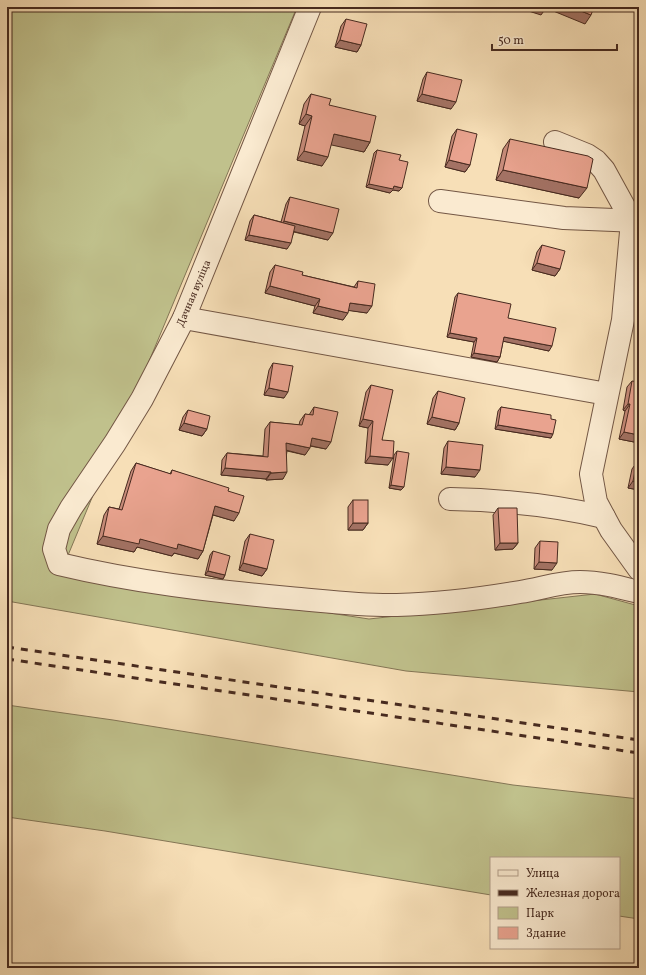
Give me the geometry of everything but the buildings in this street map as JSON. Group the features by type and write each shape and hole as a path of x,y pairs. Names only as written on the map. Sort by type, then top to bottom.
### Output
{"street":[{"name":"Дачная вуліца","path":"310,7 184,318 142,399 115,443 71,508 59,530 54,550 59,564 102,575 263,596 352,604 395,605 448,603 579,582 604,584 639,592"},
{"path":"556,142 587,155 596,161 604,170 636,221 623,320 591,474 596,502 611,530 639,569"},
{"path":"440,201 564,218 636,221"},
{"path":"184,318 607,394"},
{"path":"450,499 490,499 571,509 604,517"}],"green space":[{"path":"7,7 297,7 61,572 369,619 595,594 639,606 639,692 406,671 7,601"},
{"path":"7,705 113,720 513,785 639,799 639,919 620,916 620,857 490,857 490,895 105,831 7,817"}],"railway":[{"path":"7,647 639,740"},
{"path":"7,659 639,753"}]}
